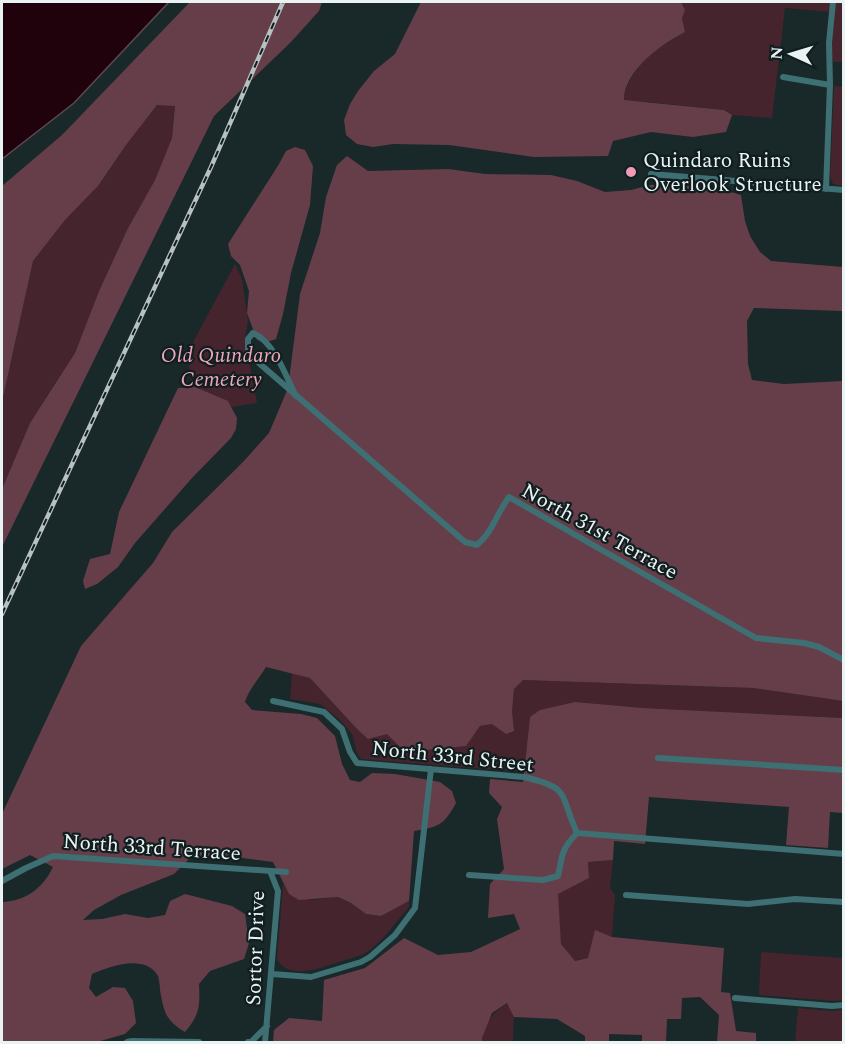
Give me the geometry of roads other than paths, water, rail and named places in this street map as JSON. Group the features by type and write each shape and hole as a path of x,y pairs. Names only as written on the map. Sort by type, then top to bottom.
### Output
{"street":[{"path":"826,189 830,85 829,43 833,2"},
{"path":"783,77 830,85"},
{"path":"651,174 843,190"},
{"name":"North 31st Terrace","path":"296,396 270,348 261,337 253,333 248,339 252,357 296,396 465,542 477,545 486,537 498,512 509,497 756,638 804,643 819,647 843,660"},
{"name":"North 33rd Street","path":"273,701 324,712 342,729 350,752 357,763 524,777 556,786 562,792 577,833"},
{"path":"658,758 843,770"},
{"path":"272,974 311,977 361,962 395,935 415,908 431,769"},
{"path":"468,875 543,880 558,876 567,841 577,833 843,854"},
{"name":"North 33rd Terrace","path":"2,881 53,856 270,871"},
{"name":"Sortor Drive","path":"265,1042 278,891 270,871 286,872"},
{"path":"626,896 748,904 795,899 843,902"},
{"path":"735,998 843,1005"},
{"path":"248,1042 251,1042 268,1025"},
{"path":"127,1042 199,1042"}],"railway":[{"path":"2,614 211,167 283,2"}],"place":[{"name":"Quindaro Ruins Overlook Structure","path":"631,172"}],"park label":[{"name":"Old Quindaro Cemetery","path":"221,367"}]}
